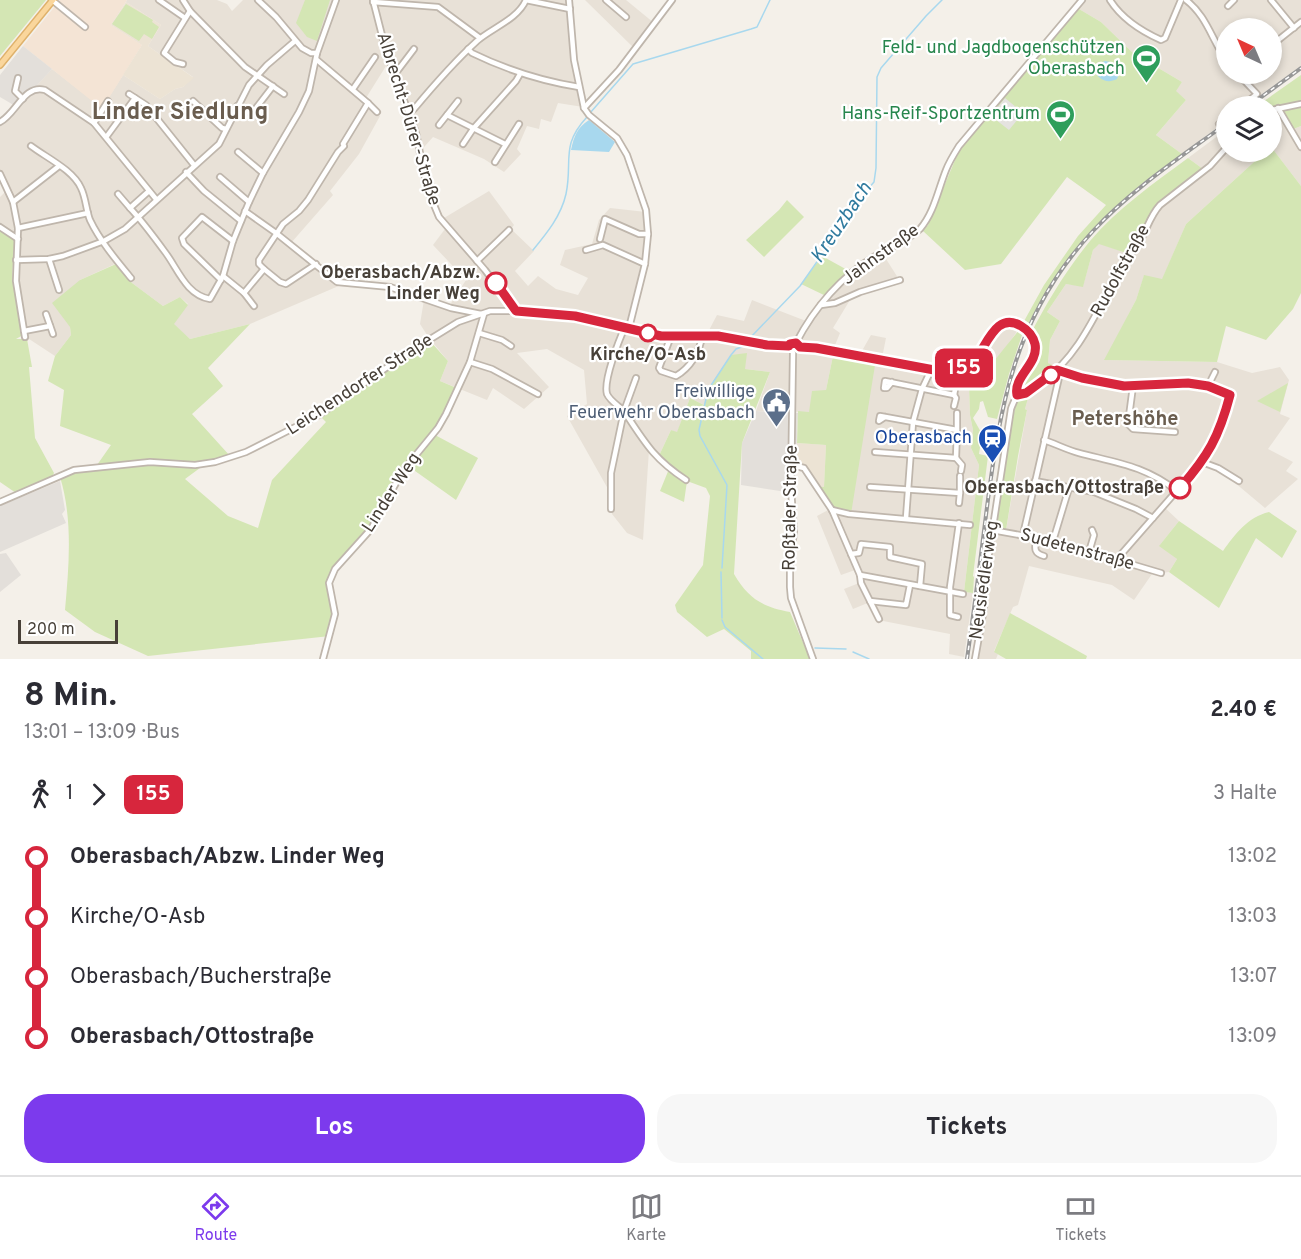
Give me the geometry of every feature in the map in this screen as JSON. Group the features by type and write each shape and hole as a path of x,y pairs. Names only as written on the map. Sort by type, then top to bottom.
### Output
{"main road":[{"path":"0,65 53,0"}],"street":[{"path":"53,0 85,27"},
{"path":"159,0 185,18"},
{"path":"183,0 245,67 284,94"},
{"path":"118,194 139,217 182,280 202,297 210,298 222,278 233,241 249,202 309,91 317,53 336,0"},
{"path":"409,112 414,109 441,75 468,49 518,12 526,0 570,9"},
{"path":"569,0 579,87 584,108 589,115 617,138 627,154 645,203 648,234 645,264 627,328 615,351 606,387 607,393 611,400 624,411 653,454 666,467 686,480"},
{"path":"606,0 626,18"},
{"path":"584,108 619,70 672,0"},
{"name":"Jahnstraße","path":"798,345 804,328 834,289 858,268 919,230 929,217 947,167 959,146 1082,0"},
{"path":"1110,0 1115,8 1142,31 1161,40 1165,38 1181,0"},
{"path":"1186,0 1201,15 1216,44"},
{"path":"1228,6 1234,0"},
{"path":"1271,0 1294,28"},
{"path":"261,1 295,41 307,51 317,53"},
{"path":"373,1 438,7 480,38"},
{"name":"Albrecht-Dürer-Straße","path":"373,1 394,74 416,133 427,188 439,217 516,311"},
{"path":"183,64 175,62 164,52 190,10"},
{"path":"1282,37 1301,22"},
{"path":"16,260 50,259 75,253 125,229 219,144 237,106 257,75 295,41"},
{"path":"394,74 414,49"},
{"path":"468,49 484,60 520,74 547,82 579,87"},
{"path":"353,89 375,57"},
{"path":"317,60 377,112"},
{"path":"463,144 520,74"},
{"path":"18,78 15,91 23,99"},
{"path":"1248,84 1257,94 1254,96"},
{"path":"237,106 246,112 253,112 273,86"},
{"path":"0,122 9,116 34,89 43,89 94,123 107,136 156,199"},
{"path":"129,93 146,105 195,165"},
{"path":"107,136 135,98"},
{"path":"193,100 222,128 226,129"},
{"path":"94,123 108,101"},
{"path":"439,125 458,101"},
{"path":"316,264 286,284 264,269 259,264 259,260 283,224 303,206 338,152 344,147 343,144 368,103"},
{"path":"1282,108 1301,104"},
{"path":"447,115 505,144"},
{"path":"1282,119 1301,147"},
{"path":"495,162 519,124"},
{"path":"31,146 69,173 81,188 91,221 116,260 131,278"},
{"path":"238,152 263,173"},
{"name":"Rudolfstraße","path":"1017,395 1026,393 1058,371 1089,328 1120,268 1139,242 1153,213 1216,159"},
{"path":"13,202 59,166"},
{"path":"186,172 204,191 241,221"},
{"path":"0,174 13,202 18,228 16,281 25,334 50,326"},
{"path":"220,177 249,202"},
{"path":"130,208 149,191"},
{"path":"245,212 340,283 390,287 451,308 484,314 490,311 516,311 575,316 650,334 718,336 758,344 798,345 931,370 922,389 913,422 906,518"},
{"path":"18,228 88,213"},
{"path":"233,241 202,217 182,238 184,244 222,278 244,293 254,306"},
{"path":"600,238 605,219 639,234 648,234"},
{"path":"0,227 18,239"},
{"path":"477,261 508,230"},
{"path":"586,250 603,245 645,264"},
{"path":"50,259 59,290"},
{"path":"244,293 264,269"},
{"name":"Jahnstraße","path":"821,304 835,303 860,291 900,280"},
{"path":"46,314 53,334"},
{"name":"Linder Weg","path":"323,659 335,614 329,583 335,569 371,529 402,472 438,428 470,362 484,314"},
{"name":"Leichendorfer Straße","path":"0,502 74,470 150,462 195,465 231,458 298,427 458,322 484,314"},
{"name":"Neusiedlerweg","path":"931,370 953,372 969,366 976,359 995,328 1004,324 1014,323 1022,326 1035,341 1031,362 1019,380 1016,388 1017,395 1011,409 975,659"},
{"path":"479,333 502,340 511,346"},
{"path":"671,336 659,368 661,371 676,376 692,361 702,336"},
{"path":"789,346 790,352 793,353 798,351 798,345"},
{"name":"Roßtaler Straße","path":"793,353 794,531 790,587 791,598 813,659"},
{"path":"470,362 492,369 538,394"},
{"path":"1023,535 1058,371 1133,386 1188,383 1208,386 1230,395 1216,438 1202,462 1117,559"},
{"path":"1208,386 1215,372"},
{"path":"611,509 610,484 614,454 624,411 636,378"},
{"path":"892,382 954,395"},
{"path":"954,406 956,384"},
{"path":"1133,386 1128,424 1133,429 1175,432"},
{"path":"957,412 956,458 962,465 959,502"},
{"path":"885,417 957,430"},
{"path":"1044,440 1077,452 1142,469 1178,491"},
{"path":"875,452 956,458"},
{"path":"1202,462 1218,468 1239,481"},
{"path":"792,465 804,468 832,510 860,575 861,583 879,619"},
{"path":"1035,482 1094,492 1136,508 1153,518"},
{"path":"870,487 960,493"},
{"path":"1053,542 1069,488"},
{"path":"832,510 849,514 970,525"},
{"path":"958,616 950,615 950,587 959,523"},
{"name":"Sudetenstraße","path":"992,530 1053,542 1161,573"},
{"path":"1089,552 1094,535 1092,530"},
{"path":"1036,538 1035,550 1037,554 1044,556"},
{"path":"851,554 859,553 861,544 890,548 890,558 922,564 920,586"},
{"path":"860,575 963,594"},
{"path":"870,601 906,605 910,585"}],"shaded area":[{"path":"60,0 127,0 111,25 142,45 102,109 23,46"},
{"path":"127,0 217,0 227,4 232,11 243,0 570,0 583,107 558,103 551,122 541,119 539,129 527,126 517,149 521,154 504,172 484,159 433,137 417,155 407,115 386,66 366,98 380,116 359,154 330,191 333,195 291,243 341,285 250,324 190,339 173,324 188,304 180,297 163,306 132,283 115,264 80,280 70,327 71,335 55,356 23,335 12,276 15,239 0,230 0,197 7,190 0,172 0,125 52,69 102,108 123,75 160,99 175,89 183,87 193,77 148,46 161,25 126,2"},
{"path":"585,0 626,0 654,23 635,49"},
{"path":"1085,0 1301,0 1301,66 1282,80 1282,18 1216,18 1216,84 1276,84 1259,96 1216,96 1216,128 1182,154 1156,135 1186,100 1175,91 1182,82 1133,53 1101,22 1079,9"},
{"path":"126,2 161,25 148,46 194,78 183,87 175,89 160,99 123,75 142,45 111,25"},
{"path":"23,46 52,69 17,107 0,97 0,75"},
{"path":"1005,98 1023,113 1009,130 991,116"},
{"path":"1282,113 1291,130 1301,126 1301,186 1282,161"},
{"path":"1216,137 1216,162 1254,162 1186,224 1162,280 1144,276 1136,300 1105,360 1217,362 1252,373 1280,367 1289,380 1280,414 1290,418 1268,449 1293,462 1286,471 1298,479 1265,508 1228,477 1202,464 1164,507 1179,521 1160,545 1177,559 1169,572 1152,574 1134,600 1112,585 1029,566 1018,605 1013,607 994,651 998,654 996,659 972,659 990,527 1006,530 1027,410 1025,409 1032,384 1054,366 1048,363 1050,340 1060,321 1047,312 1066,284 1083,286 1093,250 1099,243 1129,254 1156,205 1203,169 1188,158"},
{"path":"489,191 514,225 511,229 534,251 515,271 528,286 538,276 556,289 578,295 588,278 560,265 565,250 592,244 599,220 610,208 646,212 647,262 630,327 668,334 707,334 717,315 744,321 752,300 806,321 826,296 881,251 900,281 853,295 833,328 840,333 833,350 826,390 809,412 756,411 770,372 745,369 704,405 690,398 677,433 671,430 657,460 649,450 643,540 627,533 612,514 608,489 567,416 587,404 584,370 547,349 517,353 549,387 524,409 493,388 487,400 440,381 448,361 420,324 424,300 448,308 466,280 433,245 445,229 439,221"},
{"path":"1005,319 1023,323 1023,332 1018,330 995,363 974,384 965,380 969,386 973,430 971,448 979,465 964,592 973,593 964,657 949,654 950,634 878,620 870,602 853,609 844,589 859,583 855,570 841,575 817,516 830,509 859,356 871,335 886,338 882,358 951,371 966,362 975,353 986,332"},
{"path":"756,411 798,413 796,459 804,468 794,470 793,493 741,485 742,443"},
{"path":"797,443 826,445 824,487 816,486 796,459"},
{"path":"60,481 65,510 62,514 66,523 0,552 0,506"},
{"path":"6,553 21,575 0,592 0,554"}],"green space":[{"path":"0,0 46,0 0,56"},
{"path":"305,0 330,0 317,41 307,37 296,23"},
{"path":"126,4 153,20 152,22 159,27 152,39 144,34 139,41 112,24"},
{"name":"Hans-Reif-Sportzentrum","path":"1079,9 1101,22 1133,53 1182,82 1176,91 1186,100 1156,135 1182,154 1134,190 1093,229 1058,273 1028,325 1023,323 1044,285 1078,236 1106,205 1067,177 1001,264 965,270 923,231 928,225 964,142"},
{"path":"1301,75 1301,126 1291,130 1282,113 1282,96 1271,96"},
{"path":"1188,158 1203,169 1156,205 1129,254 1099,244 1093,250 1083,287 1066,284 1047,312 1060,321 1050,340 1048,363 1055,366 1032,384 1025,409 1027,410 1006,530 990,527 1000,457 1004,458 1019,390 1038,358 1038,345 1032,331 1066,273 1090,241 1136,197"},
{"path":"1282,161 1301,186 1301,293 1293,309 1266,340 1226,326 1217,362 1104,360 1136,300 1144,275 1162,279 1186,224 1254,162"},
{"path":"787,200 804,217 764,257 746,240"},
{"path":"0,230 15,239 12,276 23,335 16,339 27,339 32,367 29,367 35,438 54,473 52,477 16,493 0,482"},
{"path":"822,256 851,272 826,296 801,284"},
{"path":"116,264 132,283 163,306 180,297 188,305 174,324 190,339 250,324 208,368 223,386 192,414 230,456 195,464 146,461 97,465 111,445 60,426 64,390 48,381 55,356 71,335 70,327 52,303 80,280"},
{"path":"1019,330 1023,332 997,419 988,417 983,401 980,402 979,409 973,418 982,434 979,454 988,456 973,576 973,593 964,592 979,465 971,448 973,430 969,386 956,384 955,378 974,384 995,363 994,361"},
{"path":"430,341 448,361 440,381 459,389 435,435 478,458 456,500 408,466 369,530 344,557 328,579 336,613 330,636 148,656 95,632 65,610 69,560 68,526 60,477 128,465 204,465 185,479 228,516 258,528 272,480 326,422 320,416"},
{"path":"834,351 876,359 851,514 830,509 816,486 824,487 826,445 797,443 798,411 809,412 812,391 826,390"},
{"path":"747,353 745,369 770,372 742,443 734,574 750,595 757,600 790,612 810,659 751,659 751,651 724,629 707,637 677,612 675,605 703,565 710,496 706,488 687,481 684,502 660,491 669,469 657,460 671,430 677,432 690,398 704,405 708,389 731,355"},
{"path":"1288,383 1280,412 1257,401"},
{"path":"1269,512 1297,531 1282,558 1256,538 1219,608 1169,572 1177,559 1159,546 1179,521 1223,551 1248,522"},
{"path":"1010,613 1087,656 1086,659 1006,659 994,652"}],"water":[{"path":"1105,61 1111,62 1119,74 1117,79 1106,81 1096,73 1094,69"},
{"path":"589,120 615,142 609,152 571,150 577,133"}],"waterway":[{"path":"590,113 633,64 757,27 770,0"},
{"name":"Kreuzbach","path":"749,339 800,286 852,207 874,182 877,77 881,68 942,0"},
{"path":"533,250 561,210 568,182 570,145 587,117"},
{"name":"Kreuzbach","path":"722,568 727,485 700,436 699,430 708,390 731,355 736,349 744,346"},
{"name":"Kreuzbach","path":"721,572 722,618"},
{"name":"Kreuzbach","path":"722,620 725,627 763,659"},
{"path":"815,648 846,649"},
{"path":"853,652 869,659"}],"railway":[{"path":"1263,96 1301,68"},
{"path":"967,659 998,436 1005,399 1028,329 1066,263 1093,231 1140,187 1216,131"}],"bus line":[{"name":"155","path":"496,283 516,311 575,316 661,336 718,336 767,345 789,346 793,342 799,344 800,347 945,372 953,372 969,366 982,351 995,328 1014,323 1022,326 1035,341 1034,355 1019,380 1016,388 1017,395 1023,395 1057,370 1082,378 1124,386 1188,383 1208,386 1230,395 1216,438 1202,462 1180,488"}],"place":[{"name":"Feld- und Jagdbogenschützen Oberasbach","path":"1146,84"},
{"name":"Hans-Reif-Sportzentrum","path":"1061,140"},
{"name":"Oberasbach/Abzw. Linder Weg","path":"496,283"},
{"name":"Kirche/O-Asb","path":"648,333"},
{"name":"Freiwillige Feuerwehr Oberasbach","path":"776,428"},
{"name":"Oberasbach","path":"993,464"},
{"name":"Oberasbach/Ottostraße","path":"1180,488"}],"district":[{"name":"Linder Siedlung","path":"180,113"},
{"name":"Petershöhe","path":"1125,420"}]}
